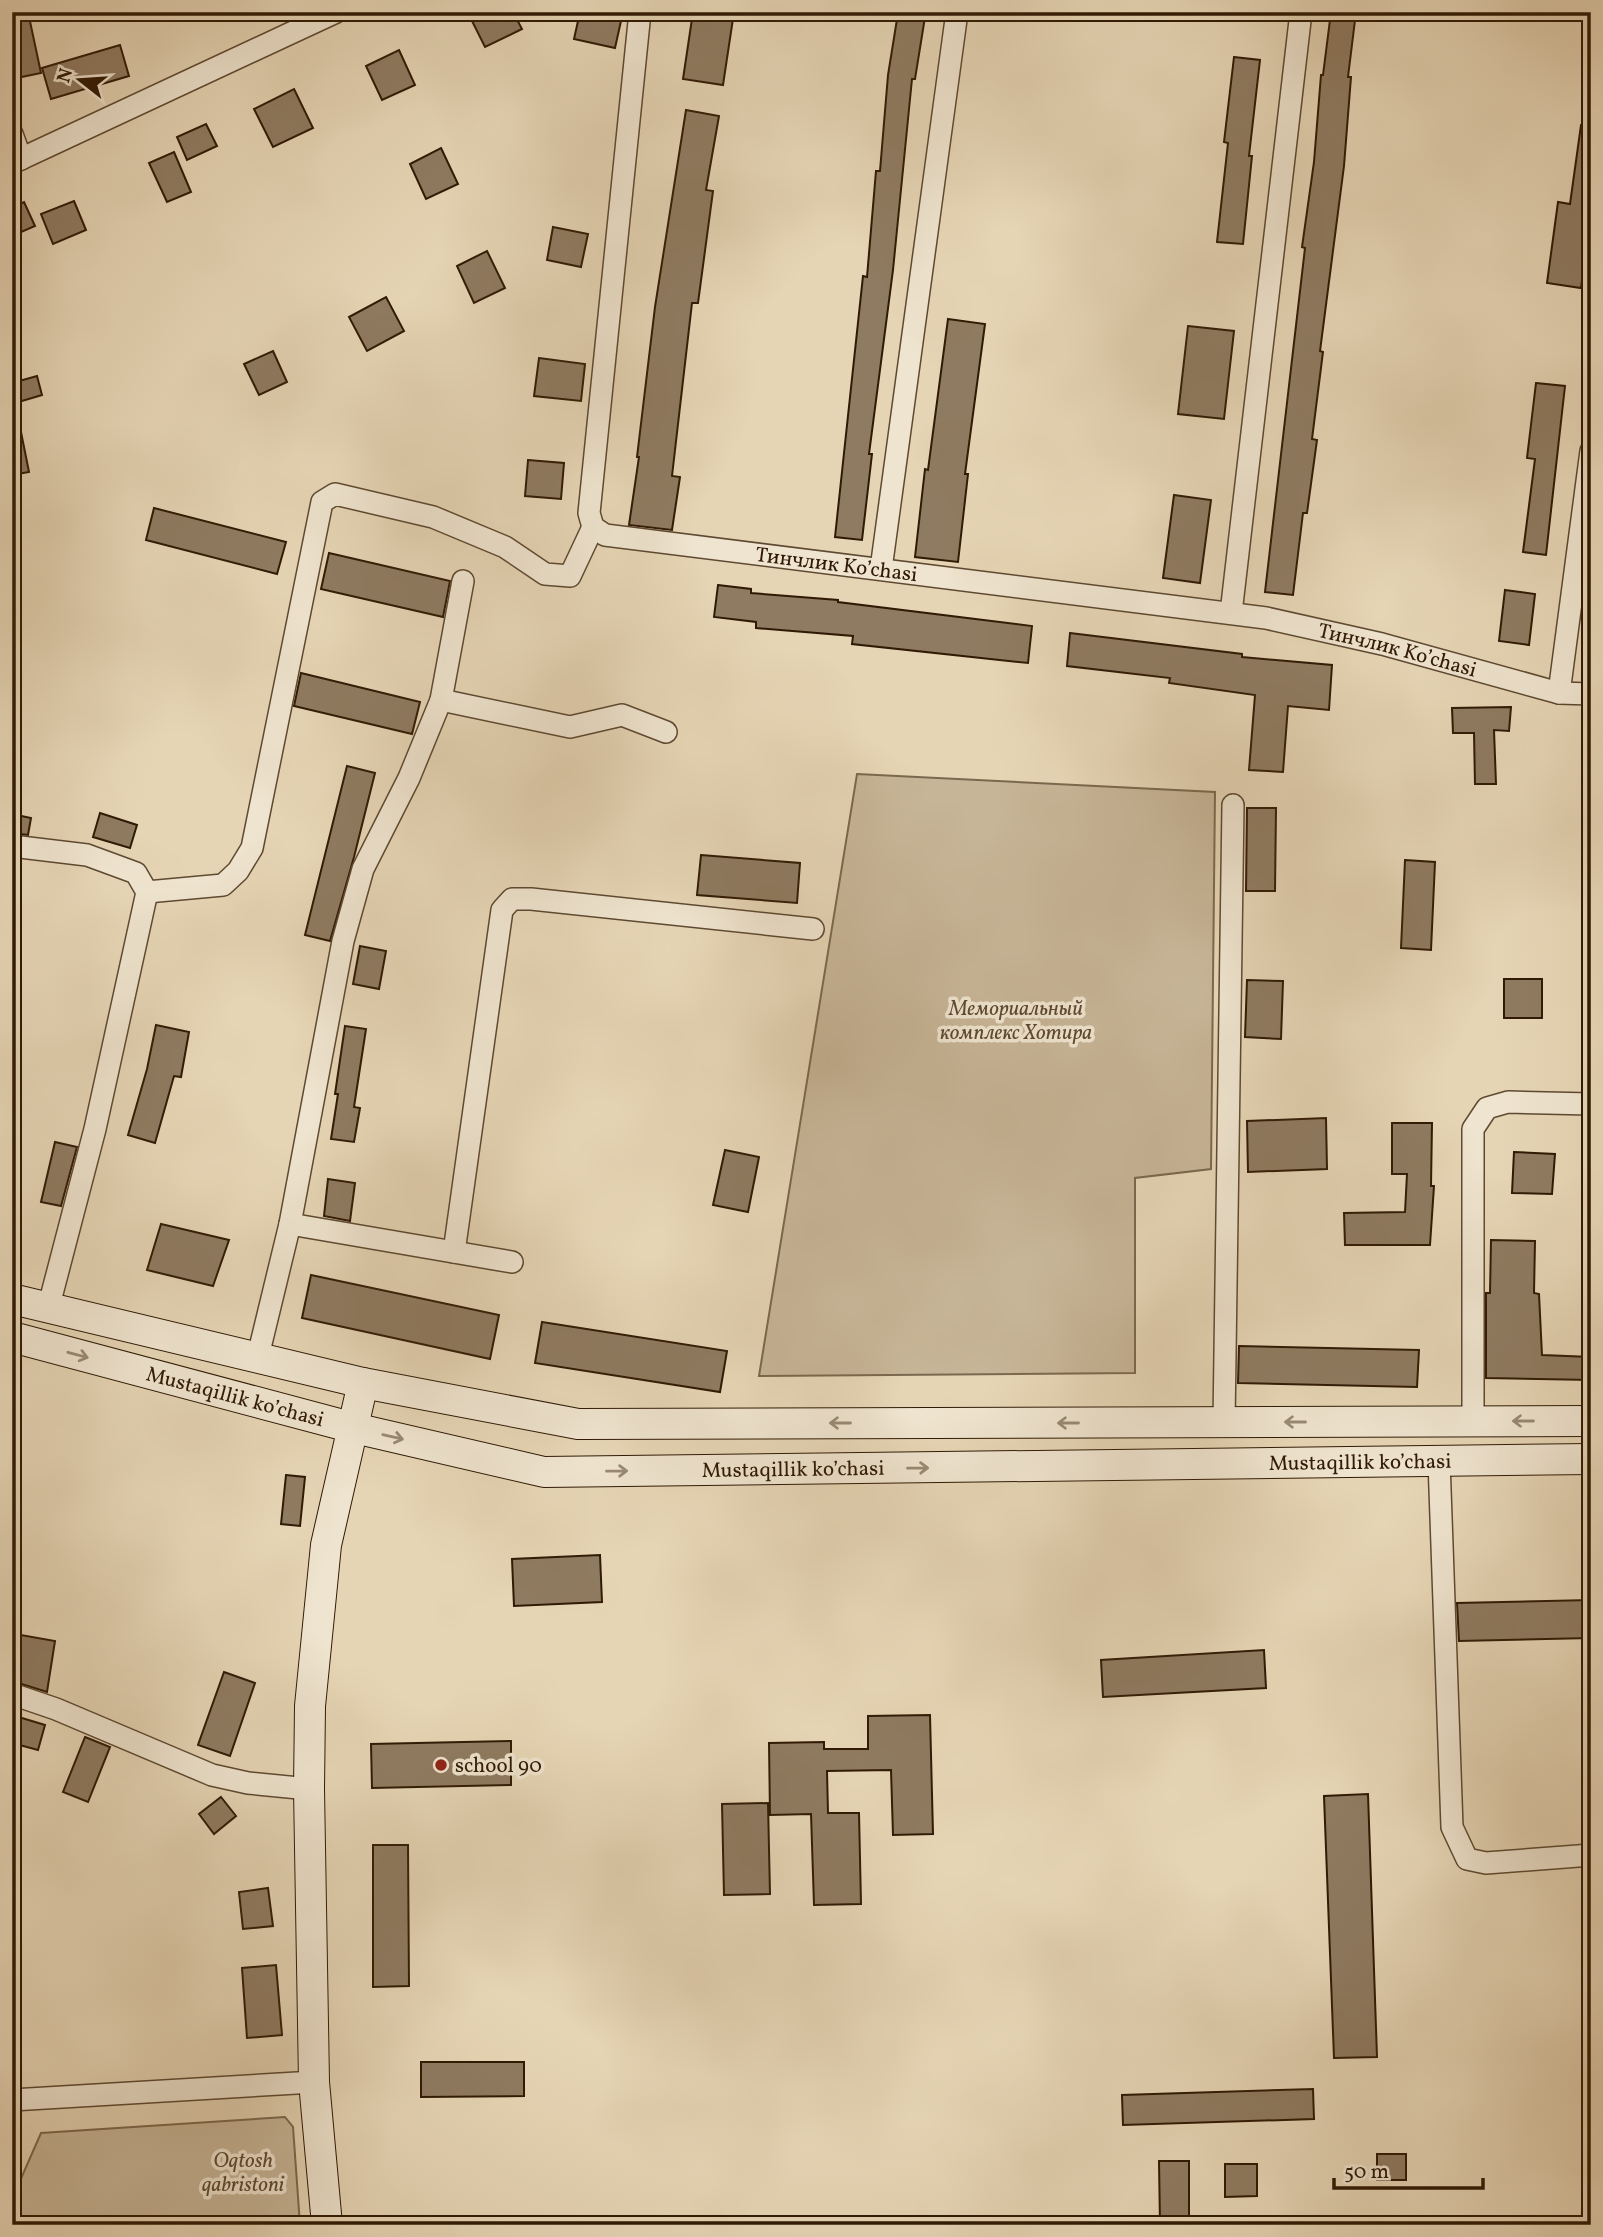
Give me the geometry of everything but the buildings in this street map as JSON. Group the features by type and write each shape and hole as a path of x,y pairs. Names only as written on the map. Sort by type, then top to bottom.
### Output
{"main road":[{"name":"Mustaqillik ko’chasi","path":"12,1299 363,1383 578,1424 1591,1421"},
{"name":"Mustaqillik ko’chasi","path":"12,1337 354,1428 544,1472 1591,1459"},
{"path":"327,2225 314,2082 310,1706 326,1545 363,1383"}],"street":[{"path":"12,135 17,161 336,12"},
{"path":"148,892 223,885 238,871 251,848 322,502 335,494 432,517 506,547 545,574 570,576 593,527 589,513 640,12"},
{"path":"881,569 957,12"},
{"path":"1231,613 1301,12"},
{"path":"1559,693 1591,451"},
{"name":"Тинчлик Ko’chasi","path":"593,527 605,535 1266,618 1382,643 1559,693 1591,694"},
{"path":"258,1356 290,1224 343,941 363,869 409,778 441,700 463,581"},
{"path":"441,700 570,727 622,715 666,732"},
{"path":"1224,1422 1233,805"},
{"path":"12,846 87,855 136,873 148,892 95,1129 48,1309"},
{"path":"454,1252 502,910 512,899 813,929"},
{"path":"1473,1422 1473,1129 1487,1108 1508,1102 1591,1104"},
{"path":"290,1224 513,1262"},
{"path":"1439,1461 1452,1827 1467,1859 1486,1863 1591,1855"},
{"path":"12,1694 56,1709 212,1775 248,1783 309,1789"},
{"path":"12,2100 314,2082"}],"green space":[{"name":"Мемориальный комплекс Хотира","path":"857,774 1215,792 1211,1169 1135,1178 1135,1373 759,1376"},
{"name":"Oqtosh qabristoni","path":"285,2117 293,2127 300,2225 12,2225 12,2199 41,2133"}],"place":[{"name":"school 90","path":"441,1765"}]}
